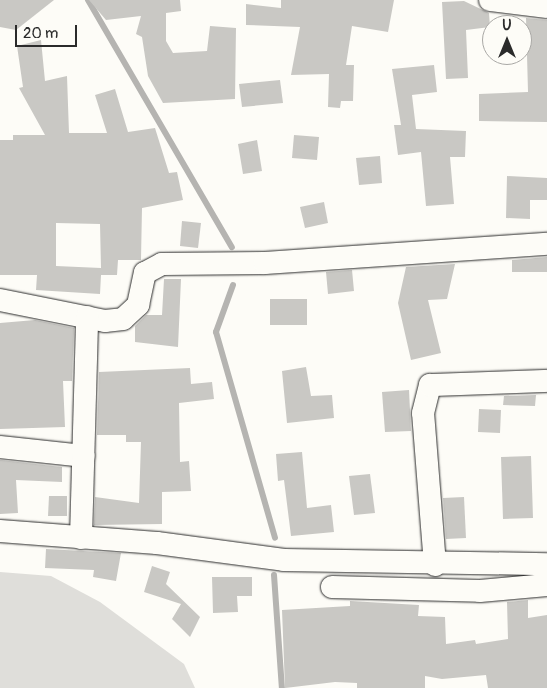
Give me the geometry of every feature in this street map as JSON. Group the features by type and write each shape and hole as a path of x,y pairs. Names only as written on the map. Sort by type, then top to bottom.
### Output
{"street":[{"path":"490,0 547,7"},
{"path":"0,300 87,317 123,319 138,305 145,273 162,264 265,263 547,244"},
{"path":"81,538 87,317"},
{"path":"435,565 423,413 430,385 547,381"},
{"path":"0,447 84,456"},
{"path":"0,531 81,538 236,556 435,565 547,564"},
{"path":"332,587 480,590 547,585"}],"shaded area":[{"path":"0,572 51,576 100,602 184,664 195,688 0,688"}],"building":[{"path":"0,0 54,0 16,30 0,27"},
{"path":"89,0 180,0 181,11 166,13 166,41 173,53 207,51 210,26 236,28 235,99 163,103 148,76 142,37 136,34 141,16 106,20"},
{"path":"281,0 394,0 388,32 352,26 346,65 354,65 353,101 341,101 340,108 328,107 329,74 291,75 300,27 246,25 246,4 281,8"},
{"path":"464,1 489,13 489,15 482,15 482,28 466,30 468,78 446,79 442,2"},
{"path":"532,19 547,20 547,122 479,121 479,94 528,92 527,65 532,65"},
{"path":"41,40 45,81 67,76 69,133 107,133 95,95 115,89 128,132 155,128 169,173 177,172 183,200 142,208 141,260 118,260 117,275 101,275 100,294 36,290 37,275 0,275 0,140 13,140 13,135 45,135 19,88 23,87 17,46","holes":["56,223 100,224 101,268 56,266"]},
{"path":"434,65 437,92 412,95 416,129 466,131 465,157 450,157 454,204 426,206 421,152 398,155 394,125 401,125 392,69"},
{"path":"280,80 283,103 242,107 239,84"},
{"path":"294,135 319,137 317,160 292,158"},
{"path":"257,140 262,171 243,174 238,144"},
{"path":"380,156 382,183 359,185 356,158"},
{"path":"507,176 547,178 547,200 530,200 530,219 506,218"},
{"path":"324,202 328,223 305,228 300,207"},
{"path":"182,221 201,223 198,248 180,246"},
{"path":"547,257 547,272 512,272 512,260"},
{"path":"455,264 447,299 428,300 441,353 411,360 398,303 406,267"},
{"path":"352,270 354,291 328,294 326,272"},
{"path":"164,279 181,279 178,347 135,342 135,326 146,315 162,315"},
{"path":"270,299 307,299 307,325 270,325"},
{"path":"35,320 74,328 72,381 63,381 65,427 0,429 0,323"},
{"path":"306,367 311,396 332,395 334,418 287,423 282,371"},
{"path":"190,368 191,384 212,382 214,399 179,403 180,462 189,461 191,491 162,492 162,524 94,525 95,497 139,503 141,442 126,442 126,435 97,435 99,372"},
{"path":"409,390 411,431 385,432 382,392"},
{"path":"536,395 535,406 503,405 504,396"},
{"path":"479,409 501,410 500,433 478,432"},
{"path":"302,452 307,508 331,505 334,532 291,536 284,480 278,481 276,454"},
{"path":"531,456 533,518 503,519 501,457"},
{"path":"0,460 62,467 62,482 16,480 18,513 0,514"},
{"path":"370,474 375,513 354,515 349,476"},
{"path":"49,496 67,496 67,516 48,516"},
{"path":"464,497 466,538 446,539 443,498"},
{"path":"46,549 121,553 116,581 93,577 94,570 45,568"},
{"path":"152,566 170,572 166,584 200,617 190,637 172,619 181,604 144,592"},
{"path":"212,577 252,577 252,596 237,596 238,612 213,613"},
{"path":"528,600 528,618 547,615 547,688 488,688 486,675 442,679 425,676 425,688 357,688 357,683 335,682 285,688 282,610 350,606 350,601 419,605 418,616 445,617 446,644 475,640 476,644 508,639 507,602"}],"waterway":[{"path":"88,0 232,247"},
{"path":"233,285 216,332 275,538"},
{"path":"274,575 282,688"}]}
